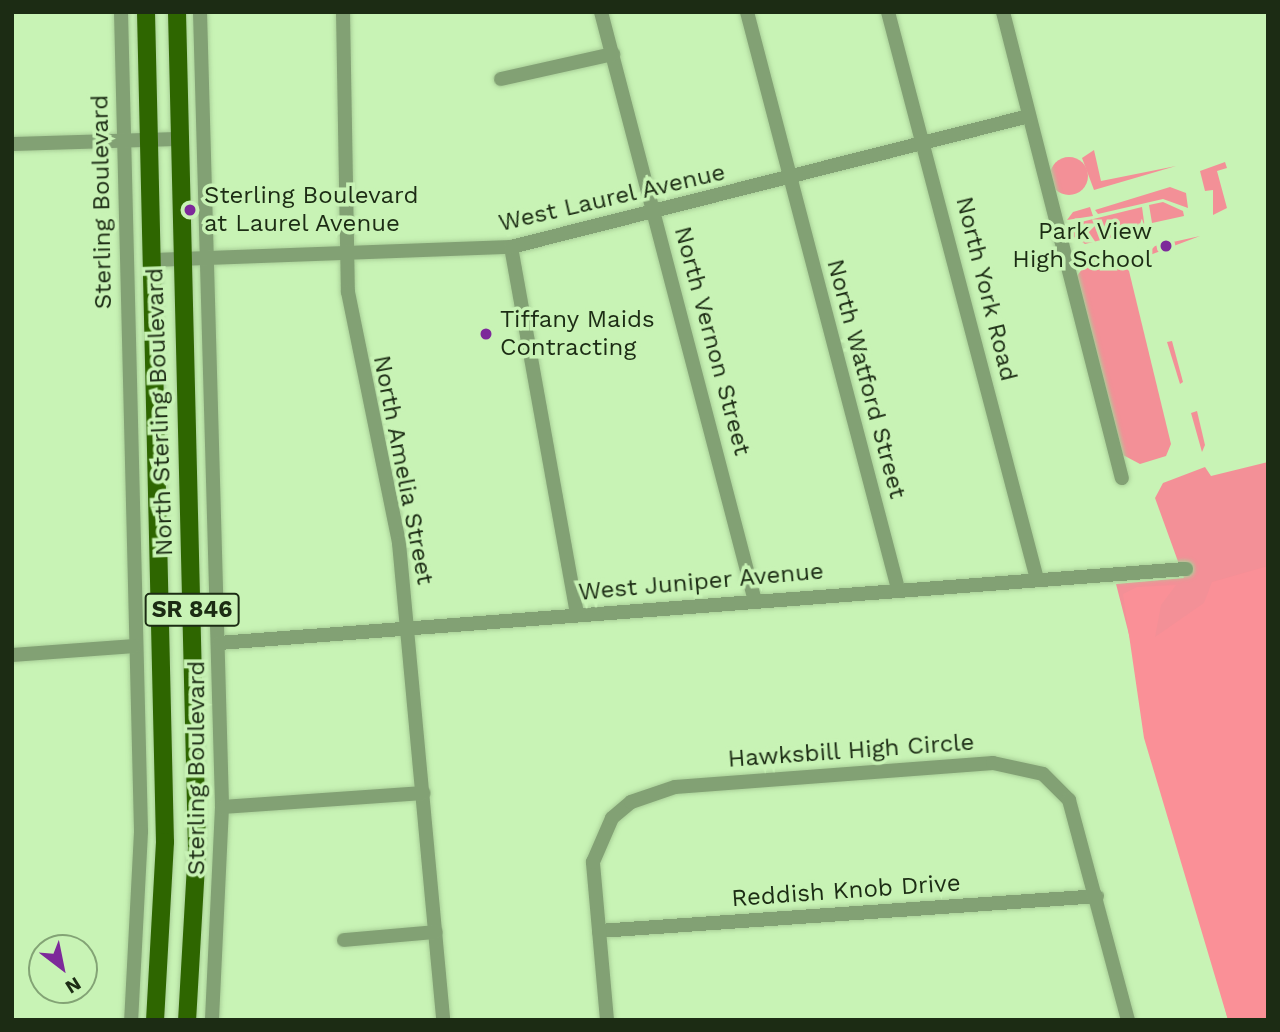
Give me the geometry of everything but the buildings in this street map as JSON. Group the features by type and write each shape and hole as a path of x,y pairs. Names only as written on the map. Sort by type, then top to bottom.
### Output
{"main road":[{"name":"North Sterling Boulevard","path":"146,12 153,141 165,842 155,1020"},
{"name":"North Sterling Boulevard","path":"177,12 179,258 197,823 187,1020"}],"street":[{"name":"Sterling Boulevard","path":"121,12 141,832 131,1020"},
{"name":"Sterling Boulevard","path":"200,12 222,807 212,1020"},
{"name":"North Amelia Street","path":"344,12 347,254 354,344 396,529 410,626 443,1020"},
{"name":"North Vernon Street","path":"601,12 755,601"},
{"name":"North Watford Street","path":"747,12 898,589"},
{"name":"North York Road","path":"888,12 1037,579"},
{"path":"1003,12 1122,478"},
{"path":"501,79 613,54"},
{"name":"West Laurel Avenue","path":"153,260 511,247 654,215 1029,116"},
{"path":"12,144 123,143 177,139"},
{"path":"511,247 577,615"},
{"name":"West Juniper Avenue","path":"219,643 410,626 1186,569"},
{"path":"12,655 135,646"},
{"name":"Hawksbill High Circle","path":"607,1020 593,862 599,839 612,818 652,792 993,763 1042,774 1069,800 1097,896 1128,1020"},
{"path":"222,807 424,793"},
{"name":"Reddish Knob Drive","path":"599,931 1097,896"},
{"path":"344,940 436,932"}],"shaded area":[{"path":"1094,150 1101,181 1176,166 1094,190 1082,158"},
{"path":"1069,157 1082,163 1088,176 1082,189 1069,195 1056,189 1050,176 1056,163"},
{"path":"1225,162 1227,168 1217,171 1227,208 1213,215 1213,190 1205,191 1200,171"},
{"path":"1170,187 1186,193 1188,208 1163,199 1098,214 1095,210"},
{"path":"1163,202 1183,211 1184,216 1152,223 1149,205"},
{"path":"1090,207 1093,216 1067,220 1073,212"},
{"path":"1142,207 1145,229 1085,244 1066,232 1069,225"},
{"path":"1200,236 1150,255 1149,268 1147,254 1155,246"},
{"path":"1114,256 1129,271 1171,444 1166,456 1140,464 1123,455 1077,276 1088,261"},
{"path":"1172,341 1183,382 1180,384 1167,342"},
{"path":"1197,411 1205,445 1202,452 1191,413"},
{"path":"1268,462 1268,1020 1228,1020 1116,584 1184,578 1155,498 1163,483 1205,467 1211,476"},
{"path":"1268,566 1268,1020 1228,1020 1144,738 1123,594 1137,587 1176,585 1161,605 1155,637 1204,603 1212,582"}],"place":[{"name":"Sterling Boulevard at Laurel Avenue","path":"190,210"},
{"name":"Park View High School","path":"1166,246"},
{"name":"Tiffany Maids Contracting","path":"486,334"}]}
